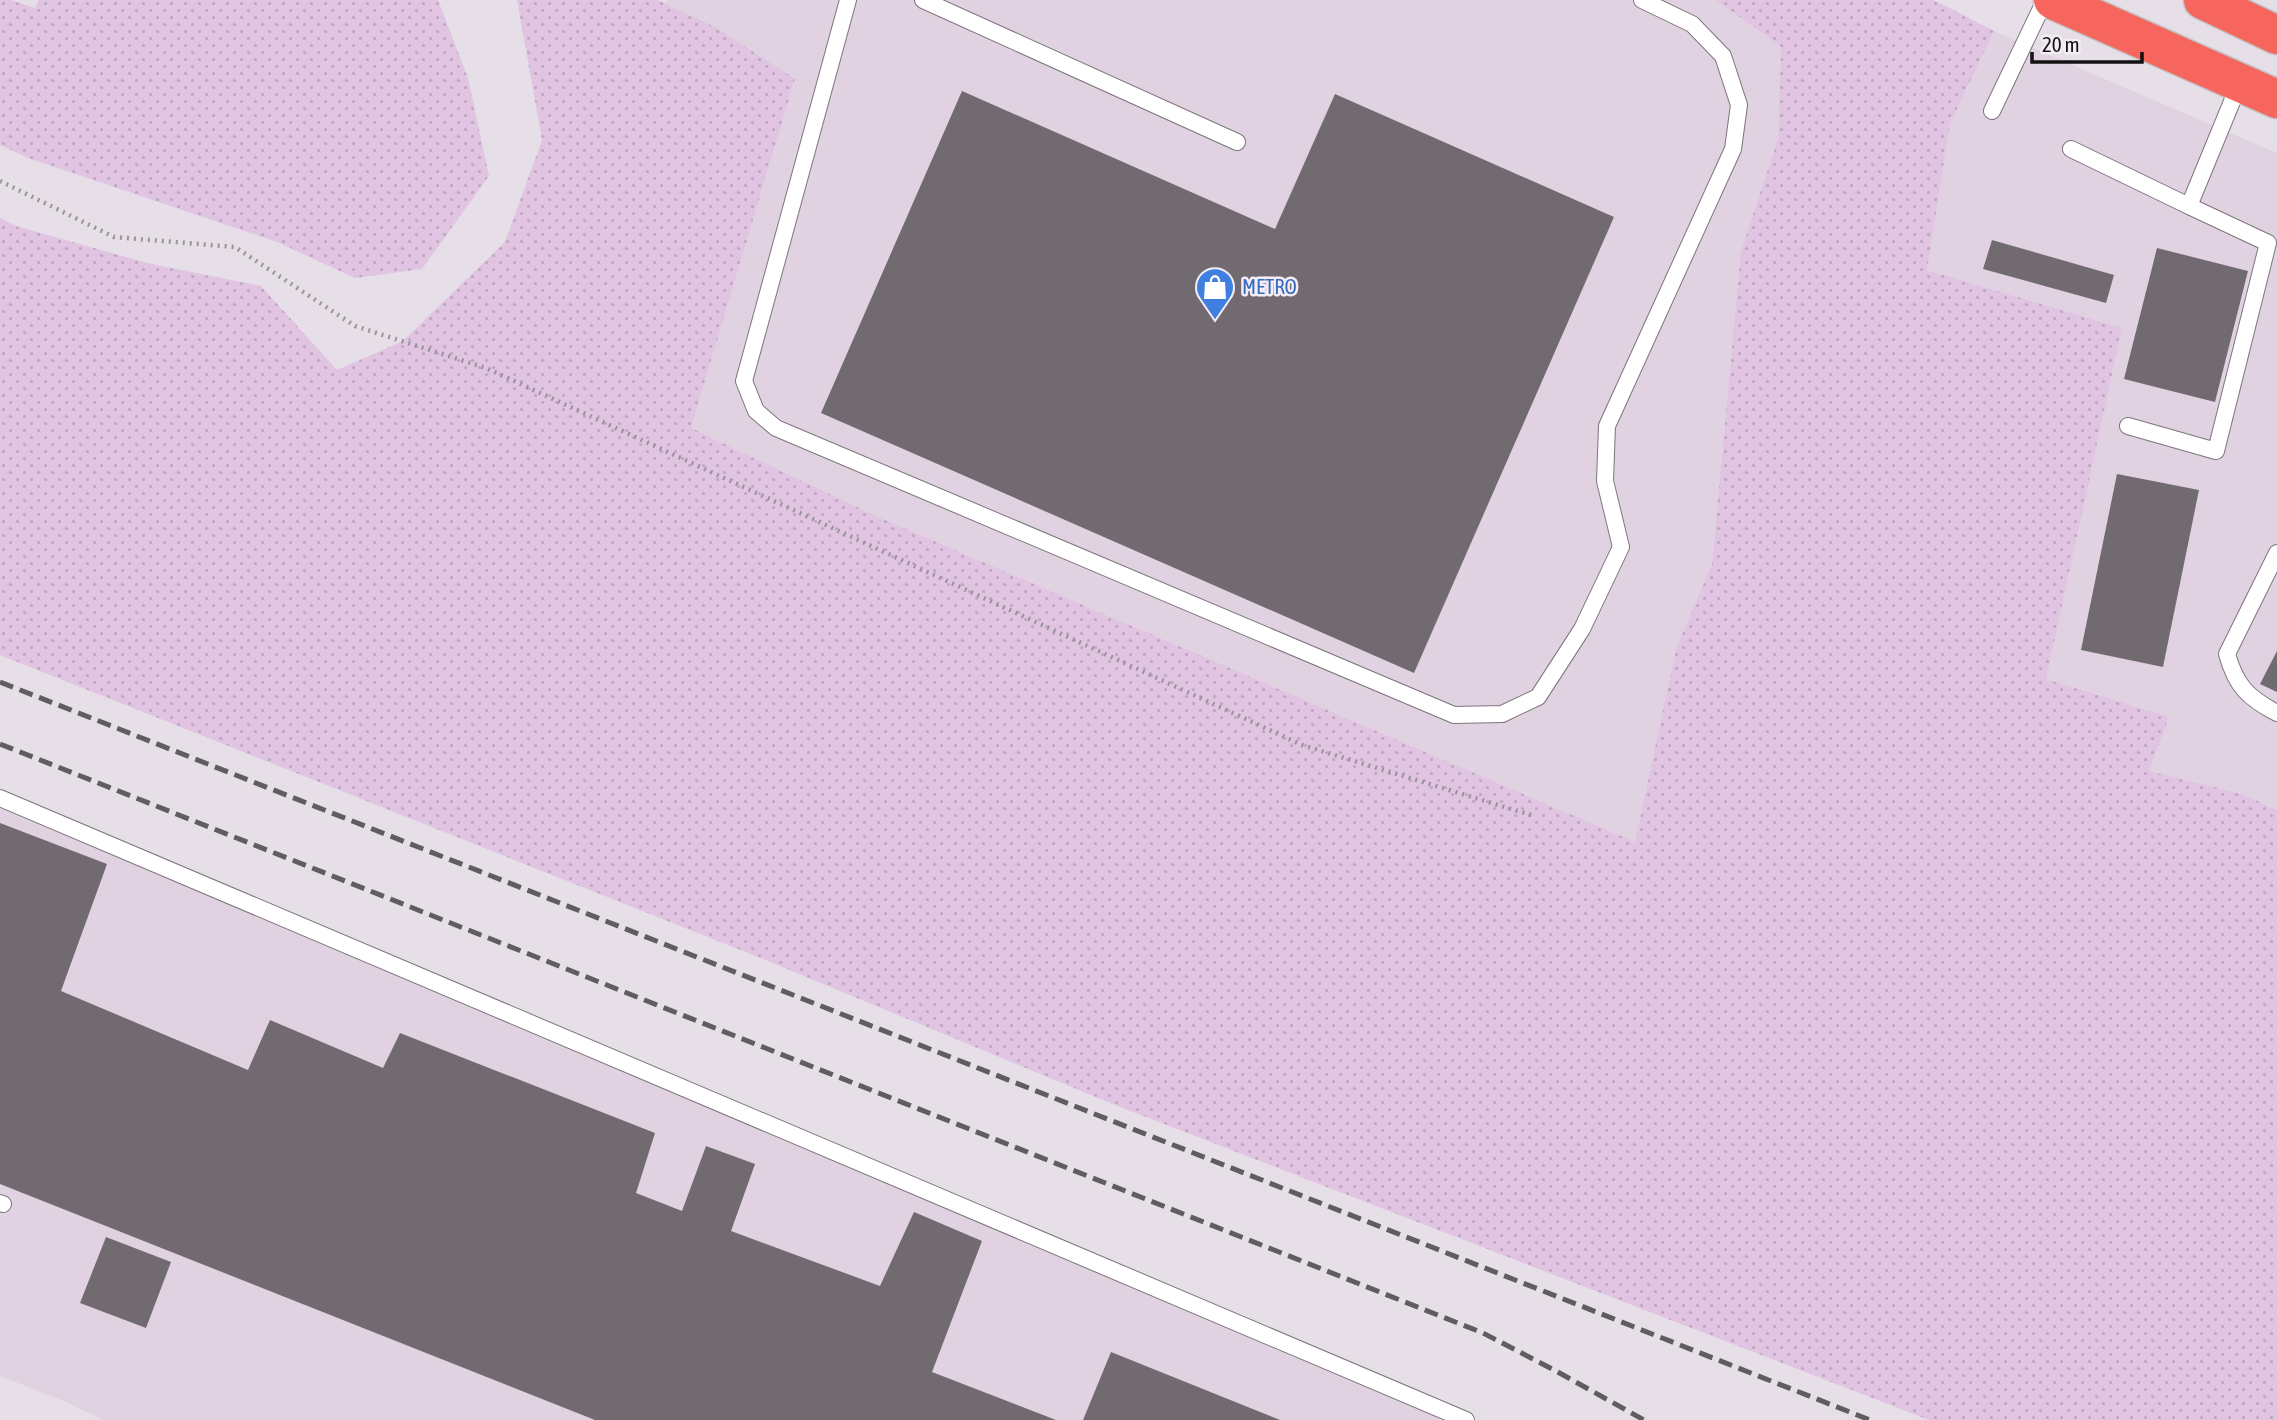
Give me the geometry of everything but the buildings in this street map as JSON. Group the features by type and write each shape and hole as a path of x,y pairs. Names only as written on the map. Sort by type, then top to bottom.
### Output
{"highway":[{"path":"2053,0 2277,99"},
{"path":"2203,0 2277,35"}],"lane":[{"path":"848,0 744,381 756,411 776,428 1454,715 1502,714 1538,697 1582,629 1621,547 1605,481 1607,426 1733,149 1739,105 1723,56 1692,24 1642,0"},
{"path":"923,0 1237,142"},
{"path":"1992,111 2045,0"},
{"path":"2189,206 2240,82"},
{"path":"2071,149 2268,243 2216,451 2128,426"},
{"path":"2277,553 2227,654 2232,670 2246,694 2277,713"},
{"path":"0,798 1466,1420"}],"path":[{"path":"0,181 114,237 235,247 355,326 486,368 1302,745 1534,816"}],"shaded area":[{"path":"0,0 11,0 35,8 39,0 438,0 468,78 489,176 422,269 355,278 277,242 28,158 0,145"},
{"path":"517,0 658,0 717,28 795,79 691,428 876,516 1635,842 1676,649 1712,564 1741,251 1778,139 1781,47 1716,0 1934,0 1994,31 1950,124 1927,270 2122,328 2046,679 2169,717 2149,771 2242,794 2277,810 2277,1420 1929,1420 1115,1105 763,959 0,655 0,218 16,226 147,263 261,286 337,370 403,341 505,242 542,140"},
{"path":"667,0 1716,0 1781,47 1778,139 1741,251 1712,564 1676,649 1635,842 876,516 691,428 795,80 717,28 666,4"},
{"path":"1994,31 2277,153 2277,810 2242,794 2148,771 2169,717 2045,679 2122,328 1927,270 1950,124"},
{"path":"0,794 1419,1390 1440,1420 103,1420 0,1376"}],"railway":[{"path":"0,682 1870,1420"},
{"path":"0,744 1483,1333 1644,1420"}],"place":[{"name":"METRO","path":"1215,321"}]}
